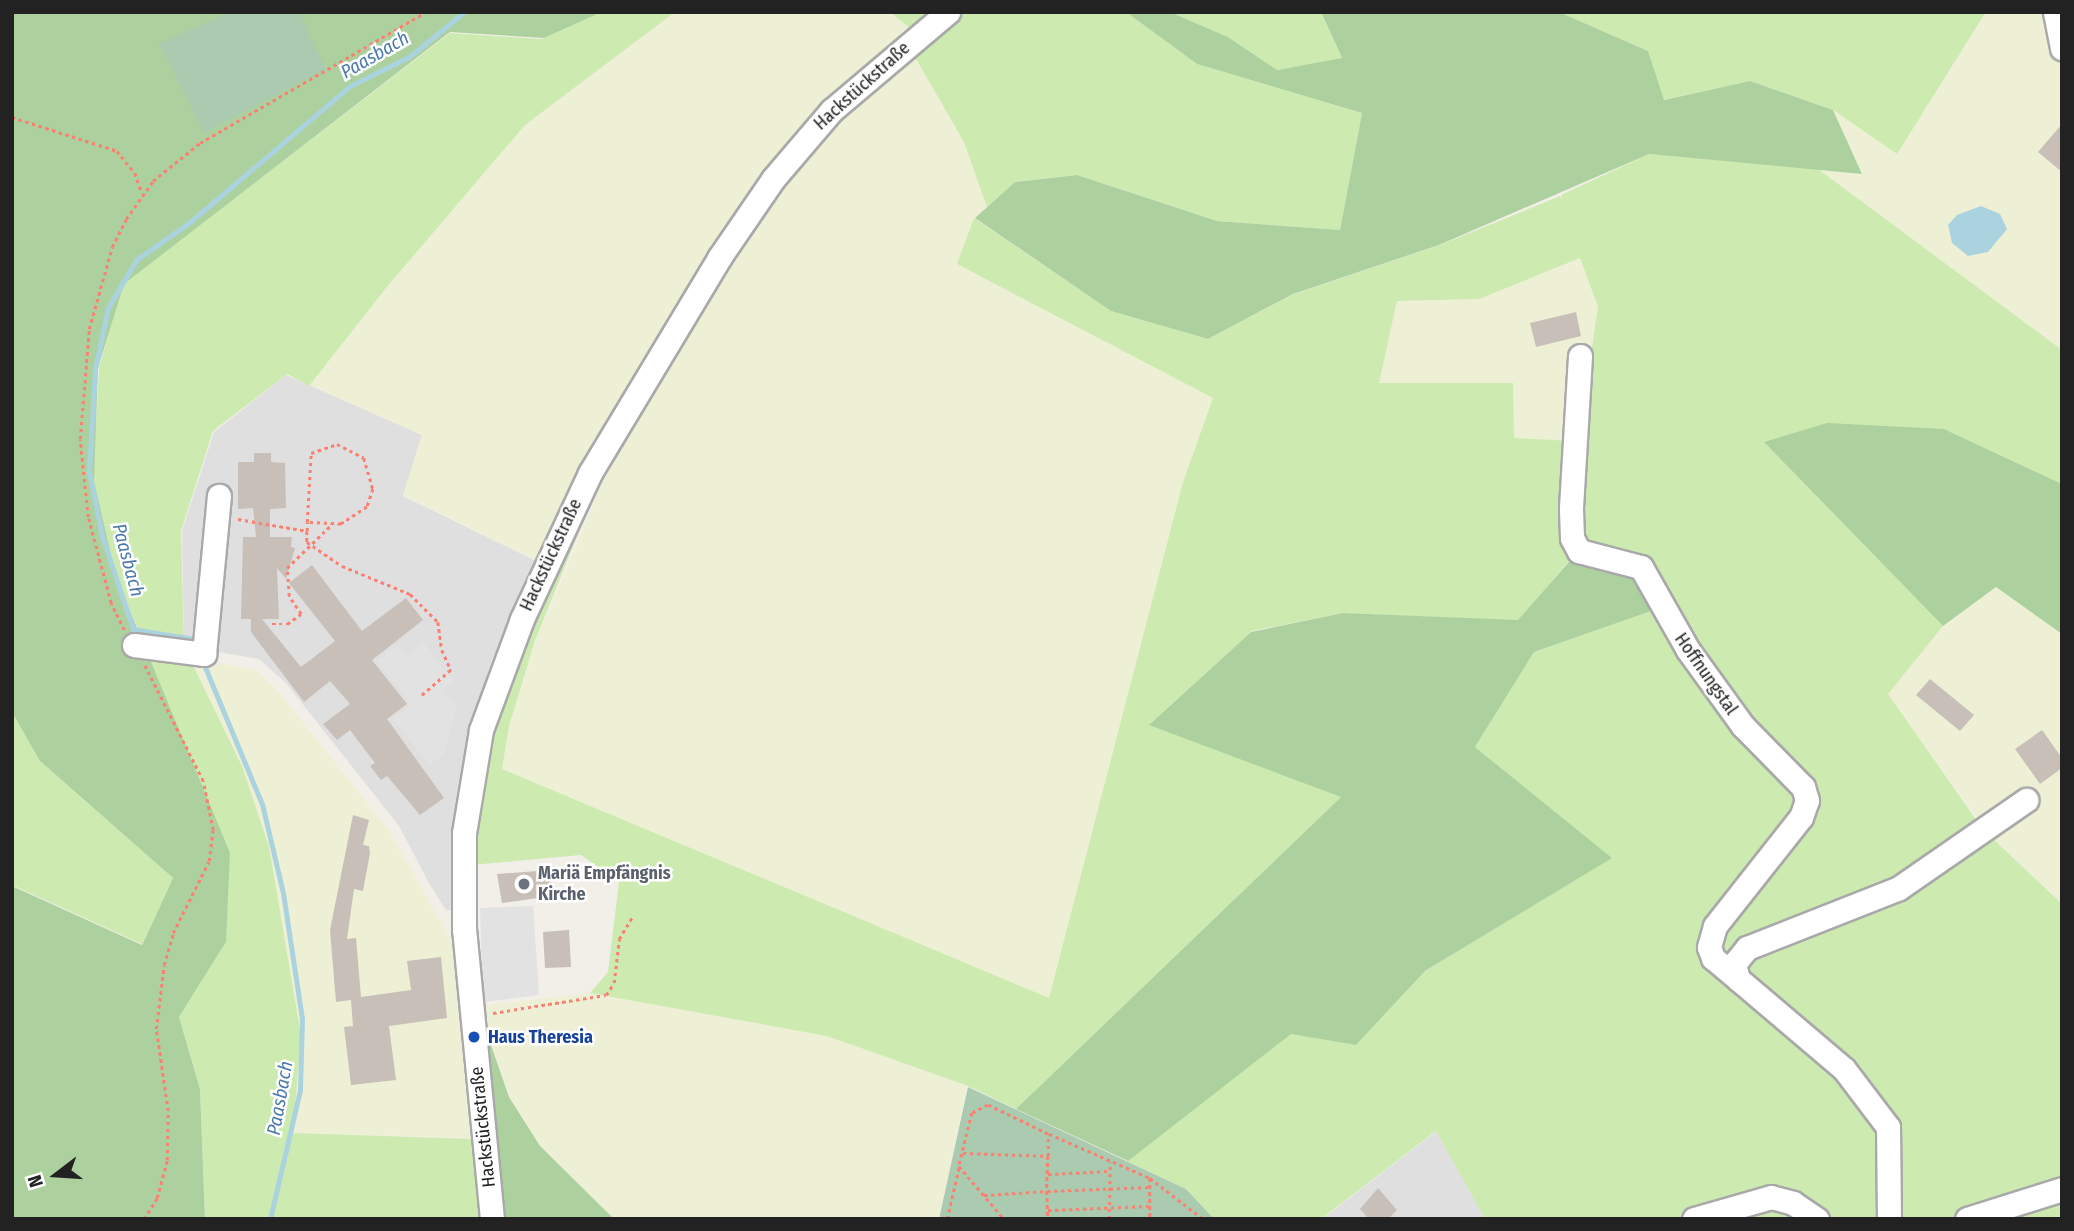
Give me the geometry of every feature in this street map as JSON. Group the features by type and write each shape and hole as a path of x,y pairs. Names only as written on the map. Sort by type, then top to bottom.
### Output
{"street":[{"name":"Hackstückstraße","path":"492,1219 462,883 471,788 481,730 561,529 719,257 799,144 877,70 948,12"},
{"path":"2055,12 2062,48"},
{"name":"Hoffnungstal","path":"1580,356 1571,509 1572,538 1579,551 1640,567 1662,611 1704,672 1743,726 1803,787 1807,800 1801,817 1715,926 1709,947 1713,958 1738,979"},
{"path":"134,645 195,653 218,507"},
{"path":"1889,1219 1891,1147 1888,1127 1873,1102 1808,1035 1738,979 1734,964 1747,948 1899,888 2026,800"},
{"path":"1967,1219 2062,1189"},
{"path":"1694,1219 1771,1197 1793,1203 1817,1219"}],"path":[{"path":"144,1219 157,1198 167,1160 168,1111 156,1029 164,965 173,933 209,861 214,830 203,781 111,603 91,528 80,439 86,352 98,290 113,247 142,193 201,143 426,12"},
{"path":"12,117 117,151 135,173 142,193"},
{"path":"307,522 332,525 356,518 367,507 373,489 364,458 337,444 311,453 307,522 307,531 306,542 342,566 410,594 438,622 442,650 451,670 420,697"},
{"path":"218,507 284,524 286,529 307,531"},
{"path":"272,624 288,624 301,614 289,596 287,568 313,547 332,525"},
{"path":"472,1016 606,995 614,983 620,939 633,916"},
{"path":"947,1219 972,1113 988,1105 1150,1178 1203,1219"},
{"path":"1048,1134 1048,1219"},
{"path":"963,1153 1048,1156"},
{"path":"1110,1162 1110,1219"},
{"path":"959,1166 1004,1219"},
{"path":"1048,1174 1108,1171"},
{"path":"1150,1178 1150,1219"},
{"path":"983,1195 1150,1187"},
{"path":"1048,1210 1150,1206"}],"shaded area":[{"path":"286,375 422,435 403,496 536,561 492,660 469,731 456,816 451,910 446,910 430,885 399,826 286,683 259,659 184,646 182,531 214,432"},
{"path":"422,640 453,681 443,690 456,706 444,753 430,765 392,719 411,704 377,661 398,644 408,655"},
{"path":"533,906 539,995 483,1002 480,908"},
{"path":"1437,1131 1485,1219 1322,1219"}],"green space":[{"path":"12,12 602,12 544,38 450,32 124,284 98,368 94,481 116,577 230,853 226,942 179,1017 200,1089 205,1219 12,1219 12,886 142,945 173,878 40,761 12,712"},
{"path":"229,12 299,12 326,69 204,133 159,44"},
{"path":"602,12 675,12 525,125 386,288 309,386 287,374 213,431 181,531 184,647 143,640 115,576 93,480 99,368 123,284 450,33 542,39"},
{"path":"675,12 890,12 910,29 825,103 535,560 403,495 422,435 310,385 386,288 527,123"},
{"path":"890,12 931,12 911,29"},
{"path":"960,12 1126,12 1197,64 1362,113 1340,230 1217,221 1077,175 1015,182 987,207 964,142 912,52"},
{"path":"1126,12 1170,12 1228,37 1277,70 1342,58 1321,12 1559,12 1648,51 1664,100 1750,81 1833,110 1862,174 1649,154 1439,245 1293,294 1208,339 1111,311 975,218 1015,182 1077,175 1217,221 1340,230 1362,113 1197,64"},
{"path":"1170,12 1321,12 1342,59 1276,70 1228,37"},
{"path":"1559,12 1986,12 1897,154 1833,110 1750,81 1663,100 1648,51"},
{"path":"1987,12 2062,12 2062,350 1818,169 1862,174 1834,111 1897,154"},
{"path":"912,52 965,141 987,207 975,218 957,264 1213,398 1183,482 1049,999 502,769 509,726 536,641 620,442 726,264 807,148"},
{"path":"1649,154 1818,169 2062,350 2062,484 1944,429 1765,443 1943,626 1888,694 1982,828 1897,885 1730,963 1712,947 1812,800 1744,721 1681,634 1584,549 1579,538 1580,428 1598,307 1580,258 1479,299 1397,301 1379,383 1513,383 1514,438 1573,441 1573,556 1518,621 1343,613 1252,631 1150,724 1341,797 1016,1109 968,1086 827,1036 590,993 608,972 619,882 581,855 471,865 488,730 539,603 601,477 535,641 509,726 502,769 1049,998 1183,482 1213,398 957,264 974,218 1111,311 1208,339 1294,294 1440,245 1560,196 1562,200 1561,195"},
{"path":"1580,259 1598,307 1580,442 1514,438 1512,383 1378,383 1397,302 1479,298"},
{"path":"1827,423 1944,429 2062,484 2062,634 1996,587 1943,626 1764,442"},
{"path":"1574,556 1639,569 1657,609 1534,652 1475,747 1612,858 1425,971 1356,1045 1291,1034 1128,1161 1016,1109 1341,797 1149,725 1251,632 1343,613 1518,620"},
{"path":"1996,586 2062,634 2062,903 1988,833 1887,694 1944,625"},
{"path":"1657,609 1801,803 1705,941 1808,1039 1883,1129 1883,1219 1827,1219 1753,1193 1675,1219 1485,1219 1436,1131 1321,1219 1213,1219 1186,1189 1127,1161 1291,1033 1356,1045 1424,972 1611,858 1475,747 1534,652"},
{"path":"147,653 190,659 242,766 269,847 301,1035 293,1133 474,1139 481,1219 205,1219 200,1089 179,1017 226,942"},
{"path":"190,658 256,670 276,689 390,832 455,947 473,1138 293,1133 301,1036 269,848 242,765"},
{"path":"12,712 41,762 173,878 142,944 12,885"},
{"path":"1987,833 2062,904 2062,1182 1955,1219 1891,1219 1894,1131 1741,979 1747,952"},
{"path":"589,993 826,1035 967,1086 939,1219 614,1219 539,1146 509,1096 479,1006"},
{"path":"481,1016 509,1097 540,1146 614,1219 501,1219"},
{"path":"968,1087 1186,1189 1214,1219 939,1219"},
{"path":"2062,1194 2062,1219 1984,1219"},
{"path":"1763,1204 1802,1219 1712,1219"}],"water":[{"path":"1981,206 2000,214 2007,229 1988,252 1968,256 1952,243 1948,225 1957,215"}],"building":[{"path":"2062,124 2062,172 2038,152"},
{"path":"1576,312 1581,336 1536,347 1530,323"},
{"path":"254,453 271,453 271,462 285,463 286,508 270,509 270,537 292,537 291,547 295,548 286,579 277,568 279,619 262,619 301,667 335,641 289,583 312,565 362,631 406,598 423,620 372,660 407,704 387,719 444,798 420,815 387,776 381,780 370,766 375,763 350,730 337,740 323,724 350,704 330,681 304,702 251,632 251,619 241,619 243,537 256,537 253,508 238,509 238,462 254,462"},
{"path":"1930,679 1974,715 1960,731 1916,695"},
{"path":"2042,730 2062,758 2062,768 2040,784 2015,749"},
{"path":"353,815 369,820 363,845 369,846 370,853 363,891 354,889 347,939 356,938 361,997 411,990 407,961 441,957 447,1018 389,1026 396,1080 351,1085 344,1027 353,1026 351,1000 336,1002 330,930"},
{"name":"Mariä Empfängnis Kirche","path":"550,870 552,896 502,903 497,874"},
{"path":"569,930 571,967 545,968 543,932"},
{"path":"1378,1188 1397,1210 1388,1219 1369,1219 1360,1209"}],"waterway":[{"name":"Paasbach","path":"197,648 193,639 133,629 102,536 89,471 95,369 108,308 136,260 190,222 350,86 409,57 464,12"},
{"name":"Paasbach","path":"202,660 262,804 283,893 302,1018 300,1090 270,1219"}],"place":[{"name":"Mariä Empfängnis Kirche","path":"524,884"},
{"name":"Haus Theresia","path":"474,1037"}]}
